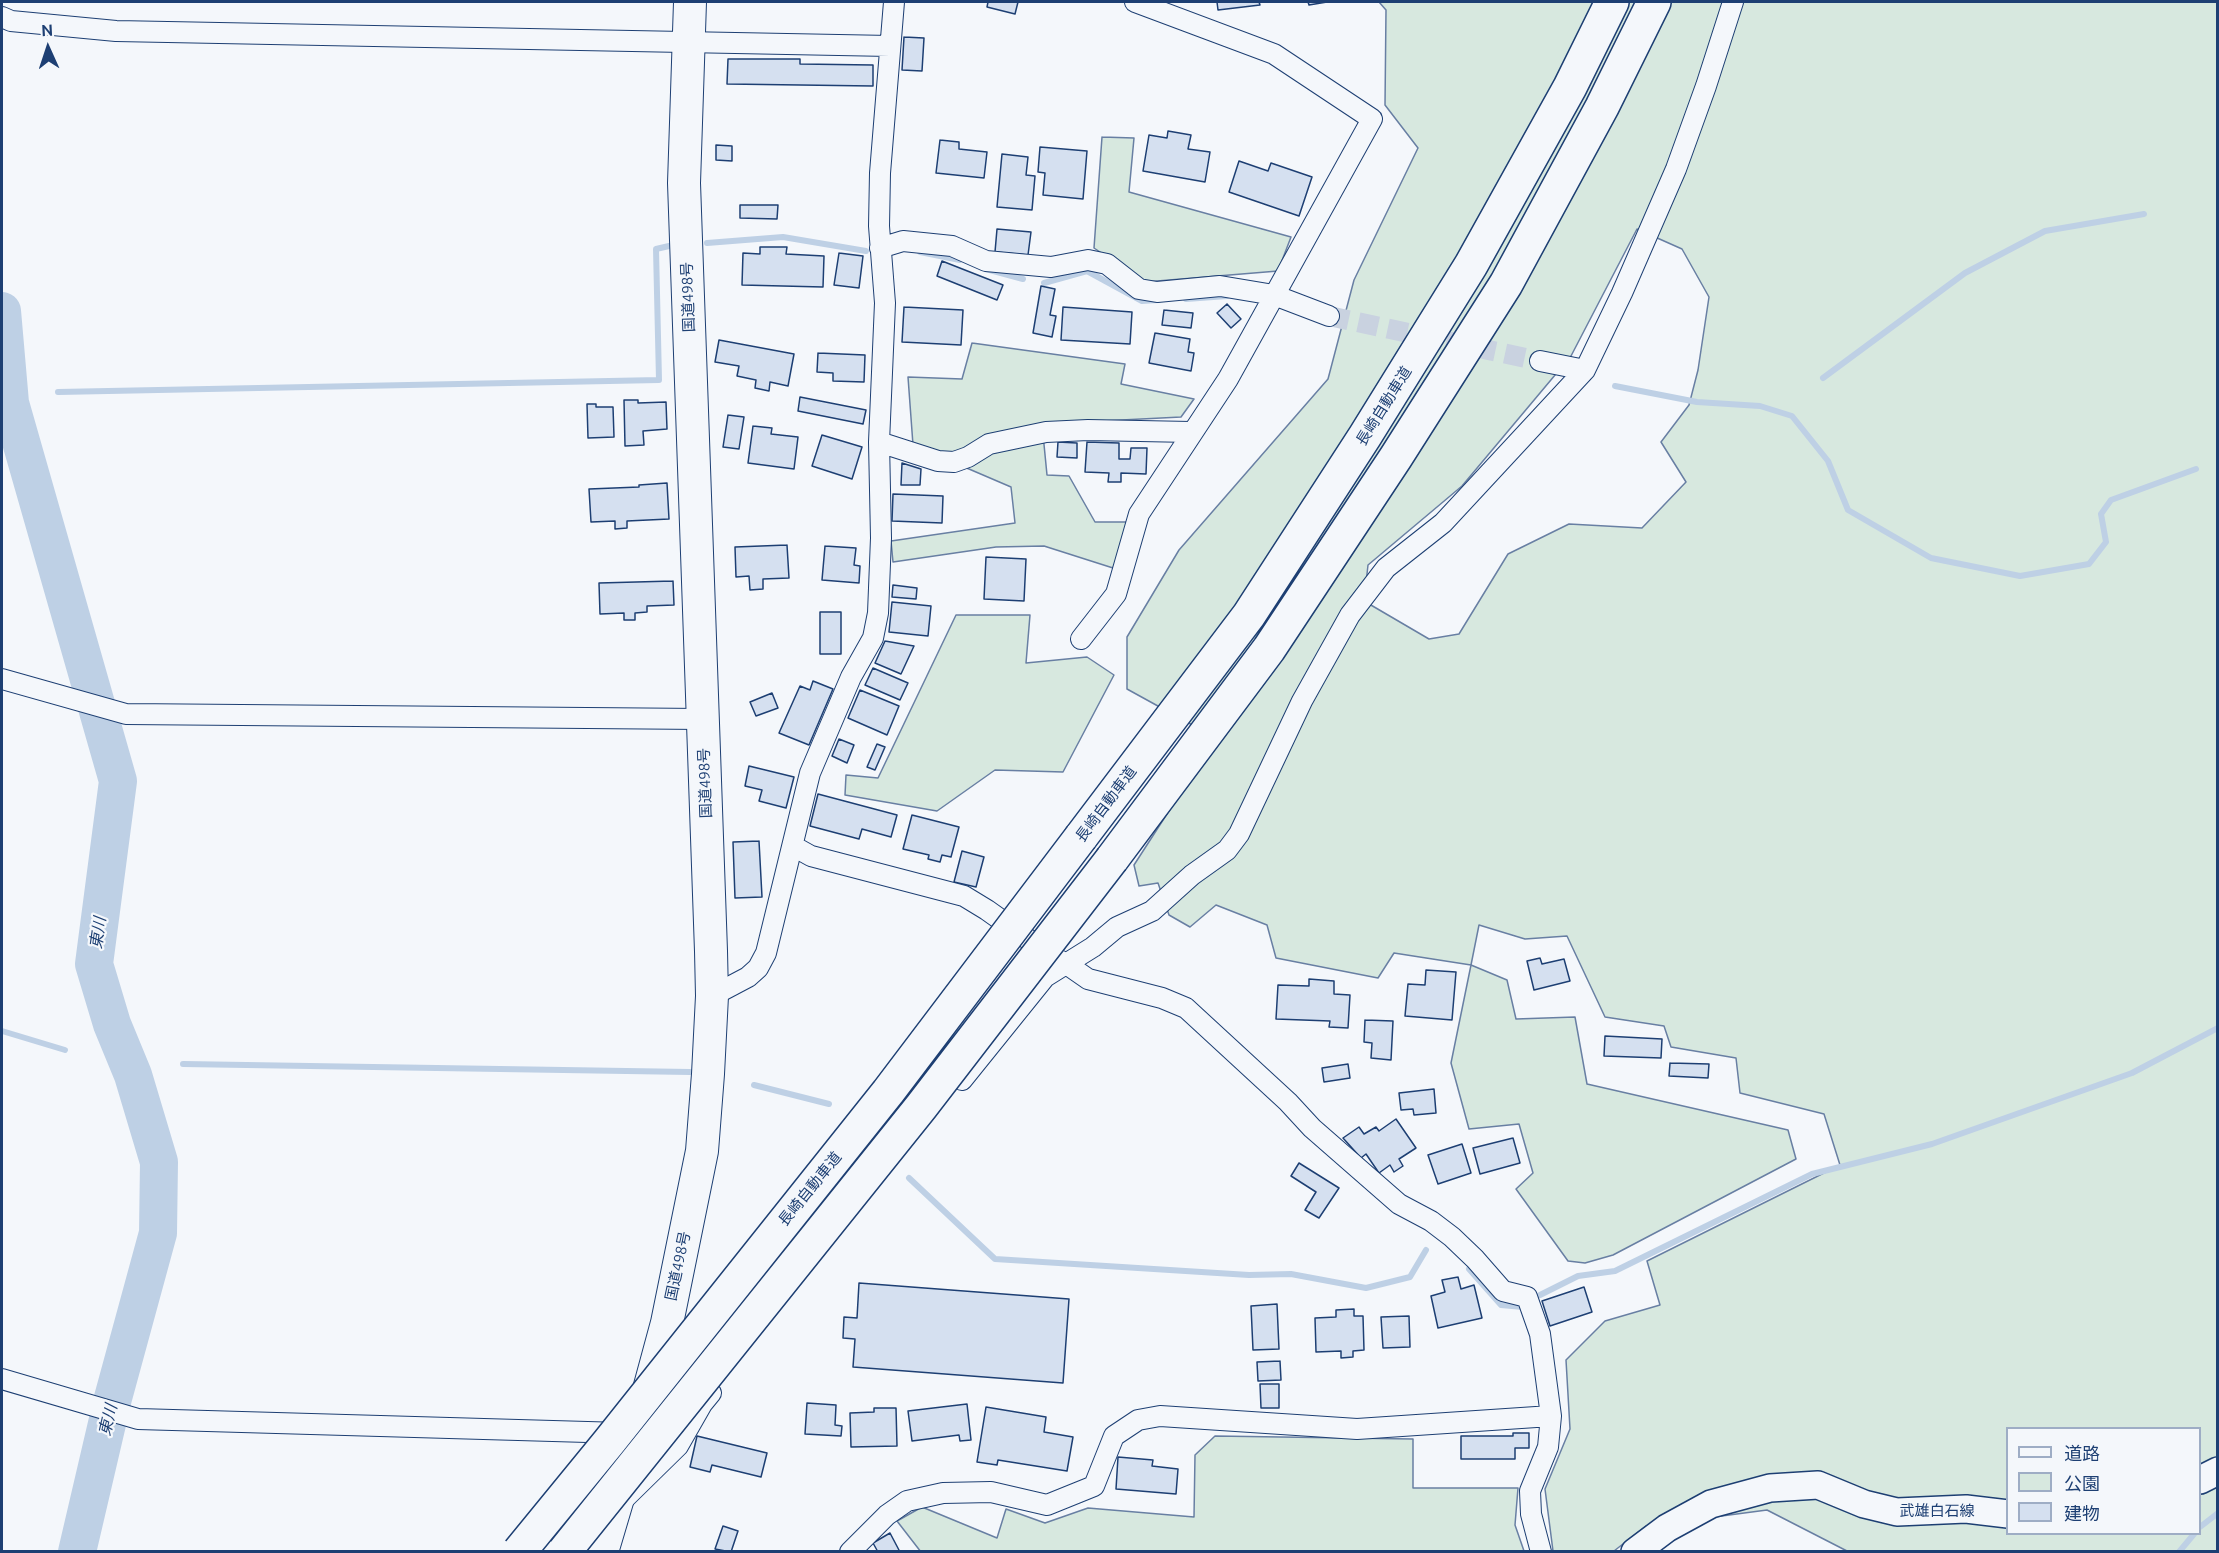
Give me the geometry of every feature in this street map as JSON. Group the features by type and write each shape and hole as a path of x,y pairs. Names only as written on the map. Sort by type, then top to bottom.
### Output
{"highway":[{"name":"国道498号","path":"602,1551 667,1323 702,1151 712,996 684,183 690,2"},
{"name":"長崎自動車道","path":"519,1551 609,1442 888,1092 1249,615 1365,436 1471,265 1570,87 1612,2"},
{"path":"564,1551 914,1116 1112,859 1269,649 1506,285 1602,107 1654,2"}],"main road":[{"path":"2201,1479 2217,1472"},
{"name":"武雄白石線","path":"1635,1551 1667,1528 1711,1504 1770,1488 1818,1485 1864,1504 1897,1512 1966,1509 2006,1514"}],"street":[{"path":"712,996 748,977 758,968 766,953 810,773 851,677 873,638 878,613 882,538 879,442 885,303 880,248 880,173 894,2"},
{"path":"1081,639 1116,594 1138,514 1228,378 1372,119 1274,54 1135,2"},
{"path":"615,1508 678,1446 702,1404 1045,977 1093,947 1118,927 1152,911 1192,875 1227,850 1239,834 1302,701 1350,615 1386,568 1443,523 1585,370 1622,293 1676,169 1733,2"},
{"path":"2,18 11,21 116,31 890,46"},
{"path":"880,248 903,241 952,246 986,261 1050,267 1088,260 1107,264 1139,289 1157,292 1220,286 1274,295 1329,316"},
{"path":"1540,361 1585,370"},
{"path":"879,442 938,462 954,462 968,458 989,444 1046,432 1088,430 1191,432"},
{"path":"2,679 126,714 702,719"},
{"path":"793,846 811,856 964,896 1088,979 1162,998 1186,1008 1288,1102 1312,1128 1399,1204 1431,1221 1452,1237 1503,1291 1527,1297 1540,1334 1551,1416 1548,1447 1530,1491 1531,1514 1541,1551"},
{"path":"2,1379 138,1419 637,1434"},
{"path":"849,1551 887,1515 907,1501 943,1493 991,1492 1047,1505 1094,1486 1114,1436 1138,1420 1160,1416 1357,1429 1551,1416"}],"green space":[{"path":"1379,2 2217,2 2217,1551 1847,1551 1767,1510 1646,1526 1614,1551 1553,1551 1545,1489 1570,1429 1566,1360 1605,1321 1660,1305 1647,1261 1840,1165 1824,1114 1740,1093 1736,1058 1671,1047 1664,1026 1605,1017 1567,936 1525,939 1479,925 1471,965 1394,953 1378,978 1276,958 1267,925 1216,905 1190,927 1169,915 1158,883 1139,886 1134,865 1216,738 1127,689 1127,637 1179,550 1328,379 1354,280 1418,148 1385,105 1386,10","holes":["1637,229 1682,249 1709,297 1698,370 1689,405 1661,442 1686,482 1642,528 1569,524 1508,554 1459,634 1429,639 1364,601 1368,565 1462,486 1571,356"]},
{"path":"1102,137 1134,138 1129,192 1291,237 1278,271 1145,282 1094,248"},
{"path":"972,343 1125,364 1121,384 1194,399 1181,417 1042,424 1047,475 1069,476 1095,522 1132,522 1113,568 1044,546 996,547 893,562 891,541 1015,523 1011,487 913,445 908,377 962,379"},
{"path":"956,615 1030,615 1026,663 1087,657 1114,675 1063,772 995,770 937,811 845,795 846,775 878,778"},
{"path":"1471,965 1507,980 1516,1019 1575,1017 1587,1084 1788,1130 1796,1159 1613,1255 1585,1263 1568,1261 1516,1189 1533,1173 1519,1124 1469,1129 1451,1063"},
{"path":"1215,1436 1413,1439 1413,1488 1518,1488 1515,1525 1524,1551 921,1552 897,1521 922,1507 997,1538 1006,1509 1045,1523 1088,1508 1194,1517 1195,1455"}],"building":[{"path":"988,2 1018,2 1015,14 987,7"},
{"path":"1217,2 1259,2 1260,5 1218,10"},
{"path":"1308,2 1327,2 1309,5"},
{"path":"904,37 924,38 922,71 902,70"},
{"path":"728,59 800,59 800,64 873,65 873,86 727,84"},
{"path":"1168,131 1191,135 1188,149 1210,152 1205,182 1143,171 1149,135 1167,138"},
{"path":"940,140 959,142 959,149 987,152 984,178 936,173"},
{"path":"716,145 732,146 732,161 716,160"},
{"path":"1040,147 1087,151 1083,199 1043,195 1045,173 1038,172"},
{"path":"1002,154 1028,157 1026,175 1035,176 1032,210 997,207"},
{"path":"1239,161 1268,171 1271,163 1312,177 1299,216 1229,192"},
{"path":"740,205 778,205 777,219 740,218"},
{"path":"997,229 1031,232 1028,255 995,252"},
{"path":"760,247 787,247 786,254 824,256 823,287 742,285 743,253 760,254"},
{"path":"839,253 863,256 859,288 834,285"},
{"path":"942,261 1003,285 997,300 937,276"},
{"path":"1041,286 1055,289 1050,315 1056,316 1052,337 1033,333"},
{"path":"1227,304 1241,319 1231,328 1217,313"},
{"path":"904,307 963,310 961,345 902,342"},
{"path":"1063,307 1132,312 1130,344 1061,340"},
{"path":"1164,310 1193,313 1191,328 1162,325"},
{"path":"1155,333 1190,339 1188,352 1194,353 1191,371 1149,363"},
{"path":"719,340 794,354 788,386 770,382 769,391 755,388 756,380 737,376 739,366 715,362"},
{"path":"818,353 865,355 864,382 833,381 833,373 817,372"},
{"path":"800,397 866,410 863,424 798,411"},
{"path":"624,400 638,400 638,403 666,402 667,429 643,431 644,445 625,446"},
{"path":"587,404 596,404 596,407 613,407 614,437 588,438"},
{"path":"728,415 744,417 739,449 723,447"},
{"path":"753,426 772,428 771,434 798,437 794,469 748,463"},
{"path":"822,435 862,447 852,479 812,466"},
{"path":"1058,442 1077,443 1077,458 1057,457"},
{"path":"1087,442 1119,443 1119,459 1130,459 1131,448 1147,448 1146,474 1121,473 1121,482 1108,482 1109,473 1085,472"},
{"path":"902,463 921,469 920,485 901,485"},
{"path":"667,483 669,519 627,521 627,528 615,529 615,521 591,522 589,489 639,487 639,485"},
{"path":"893,494 943,496 942,523 892,521"},
{"path":"787,545 789,578 763,579 763,589 750,590 749,576 736,577 735,547"},
{"path":"825,546 856,548 854,565 860,566 859,583 822,580"},
{"path":"986,557 1026,559 1024,601 984,599"},
{"path":"673,581 674,605 647,606 647,612 635,613 635,620 624,620 624,613 600,614 599,583"},
{"path":"893,585 917,588 916,599 892,597"},
{"path":"892,602 931,606 928,636 889,632"},
{"path":"820,612 841,612 841,654 820,654"},
{"path":"885,641 914,646 901,674 875,663"},
{"path":"873,668 908,683 900,700 865,685"},
{"path":"813,681 833,689 809,745 779,733 800,686 810,690"},
{"path":"860,690 899,706 887,735 848,718"},
{"path":"772,693 778,708 756,716 750,702"},
{"path":"839,739 854,745 847,763 832,756"},
{"path":"877,744 885,747 875,770 867,767"},
{"path":"749,766 794,777 786,808 759,801 762,790 745,786"},
{"path":"818,794 897,815 891,837 862,829 859,839 810,826"},
{"path":"912,815 959,827 951,857 942,855 940,862 928,859 929,855 903,849"},
{"path":"759,841 762,897 735,898 733,842"},
{"path":"962,851 984,857 976,887 954,882"},
{"path":"1540,958 1542,964 1564,959 1570,981 1534,990 1527,961"},
{"path":"1426,970 1456,972 1452,1020 1405,1016 1408,984 1425,985"},
{"path":"1309,979 1334,981 1334,994 1350,995 1348,1028 1329,1027 1330,1021 1276,1019 1278,985 1309,986"},
{"path":"1365,1020 1393,1021 1391,1060 1371,1058 1372,1043 1364,1042"},
{"path":"1605,1036 1662,1039 1661,1058 1604,1056"},
{"path":"1670,1063 1709,1064 1708,1078 1669,1076"},
{"path":"1348,1064 1350,1078 1324,1082 1322,1068"},
{"path":"1434,1089 1436,1113 1414,1115 1413,1109 1401,1110 1399,1093"},
{"path":"1396,1119 1416,1148 1399,1159 1403,1166 1394,1172 1390,1165 1379,1173 1366,1154 1361,1158 1343,1138 1359,1127 1364,1134 1376,1127 1379,1131"},
{"path":"1513,1138 1520,1163 1480,1174 1473,1148"},
{"path":"1462,1144 1471,1173 1438,1184 1428,1155"},
{"path":"1299,1163 1339,1188 1319,1218 1305,1210 1316,1192 1291,1176"},
{"path":"1458,1277 1461,1289 1474,1285 1482,1318 1438,1328 1431,1296 1445,1292 1442,1280"},
{"path":"859,1283 1069,1299 1063,1383 853,1367 855,1339 843,1338 844,1317 857,1318"},
{"path":"1584,1287 1592,1312 1550,1326 1542,1301"},
{"path":"1277,1304 1279,1349 1253,1350 1251,1306"},
{"path":"1354,1309 1354,1316 1363,1316 1364,1350 1353,1351 1353,1357 1341,1358 1341,1351 1316,1352 1315,1318 1336,1317 1336,1310"},
{"path":"1409,1316 1410,1347 1383,1348 1381,1317"},
{"path":"1280,1361 1281,1380 1258,1381 1257,1362"},
{"path":"1260,1384 1279,1384 1279,1408 1261,1408"},
{"path":"807,1403 836,1405 835,1425 842,1426 841,1436 805,1434"},
{"path":"967,1404 971,1440 960,1441 959,1435 912,1441 908,1411"},
{"path":"986,1407 1046,1417 1044,1432 1073,1437 1067,1471 998,1460 997,1465 977,1462"},
{"path":"874,1408 896,1408 897,1446 851,1447 850,1413 874,1412"},
{"path":"1513,1433 1529,1433 1529,1448 1515,1448 1515,1459 1461,1459 1461,1436 1513,1436"},
{"path":"697,1436 767,1453 761,1477 712,1465 710,1472 690,1467"},
{"path":"1118,1457 1153,1460 1152,1466 1178,1469 1176,1494 1116,1489"},
{"path":"723,1526 738,1531 731,1552 715,1549"},
{"path":"890,1533 900,1552 878,1552 873,1543"}],"waterway":[{"path":"1823,378 1965,273 2045,231 2144,214"},
{"path":"707,243 783,237 866,251"},
{"path":"58,392 659,380 656,249 669,246"},
{"path":"920,252 960,260"},
{"path":"986,269 1023,279"},
{"path":"1044,283 1087,271 1142,301 1158,300"},
{"path":"1186,299 1227,296"},
{"name":"東川","path":"2,311 10,403 118,781 94,964 112,1024 133,1075 159,1162 158,1233 113,1398 77,1552"},
{"path":"1615,386 1697,402 1760,406 1792,416 1828,461 1848,510 1931,558 2020,576 2089,564 2106,542 2101,514 2111,500 2196,469"},
{"path":"1540,1295 1578,1276 1615,1271 1812,1174 1932,1144 2132,1073 2218,1028"},
{"path":"2,1031 65,1050"},
{"path":"183,1064 690,1072"},
{"path":"754,1085 829,1104"},
{"path":"909,1178 995,1259 1249,1275 1291,1274 1366,1288 1410,1277 1426,1250"},
{"path":"1469,1269 1501,1305 1523,1307"},
{"path":"2201,1526 2218,1513"},
{"path":"2179,1552 2193,1535"}],"tunnel":[{"path":"1329,316 1540,361"}]}
